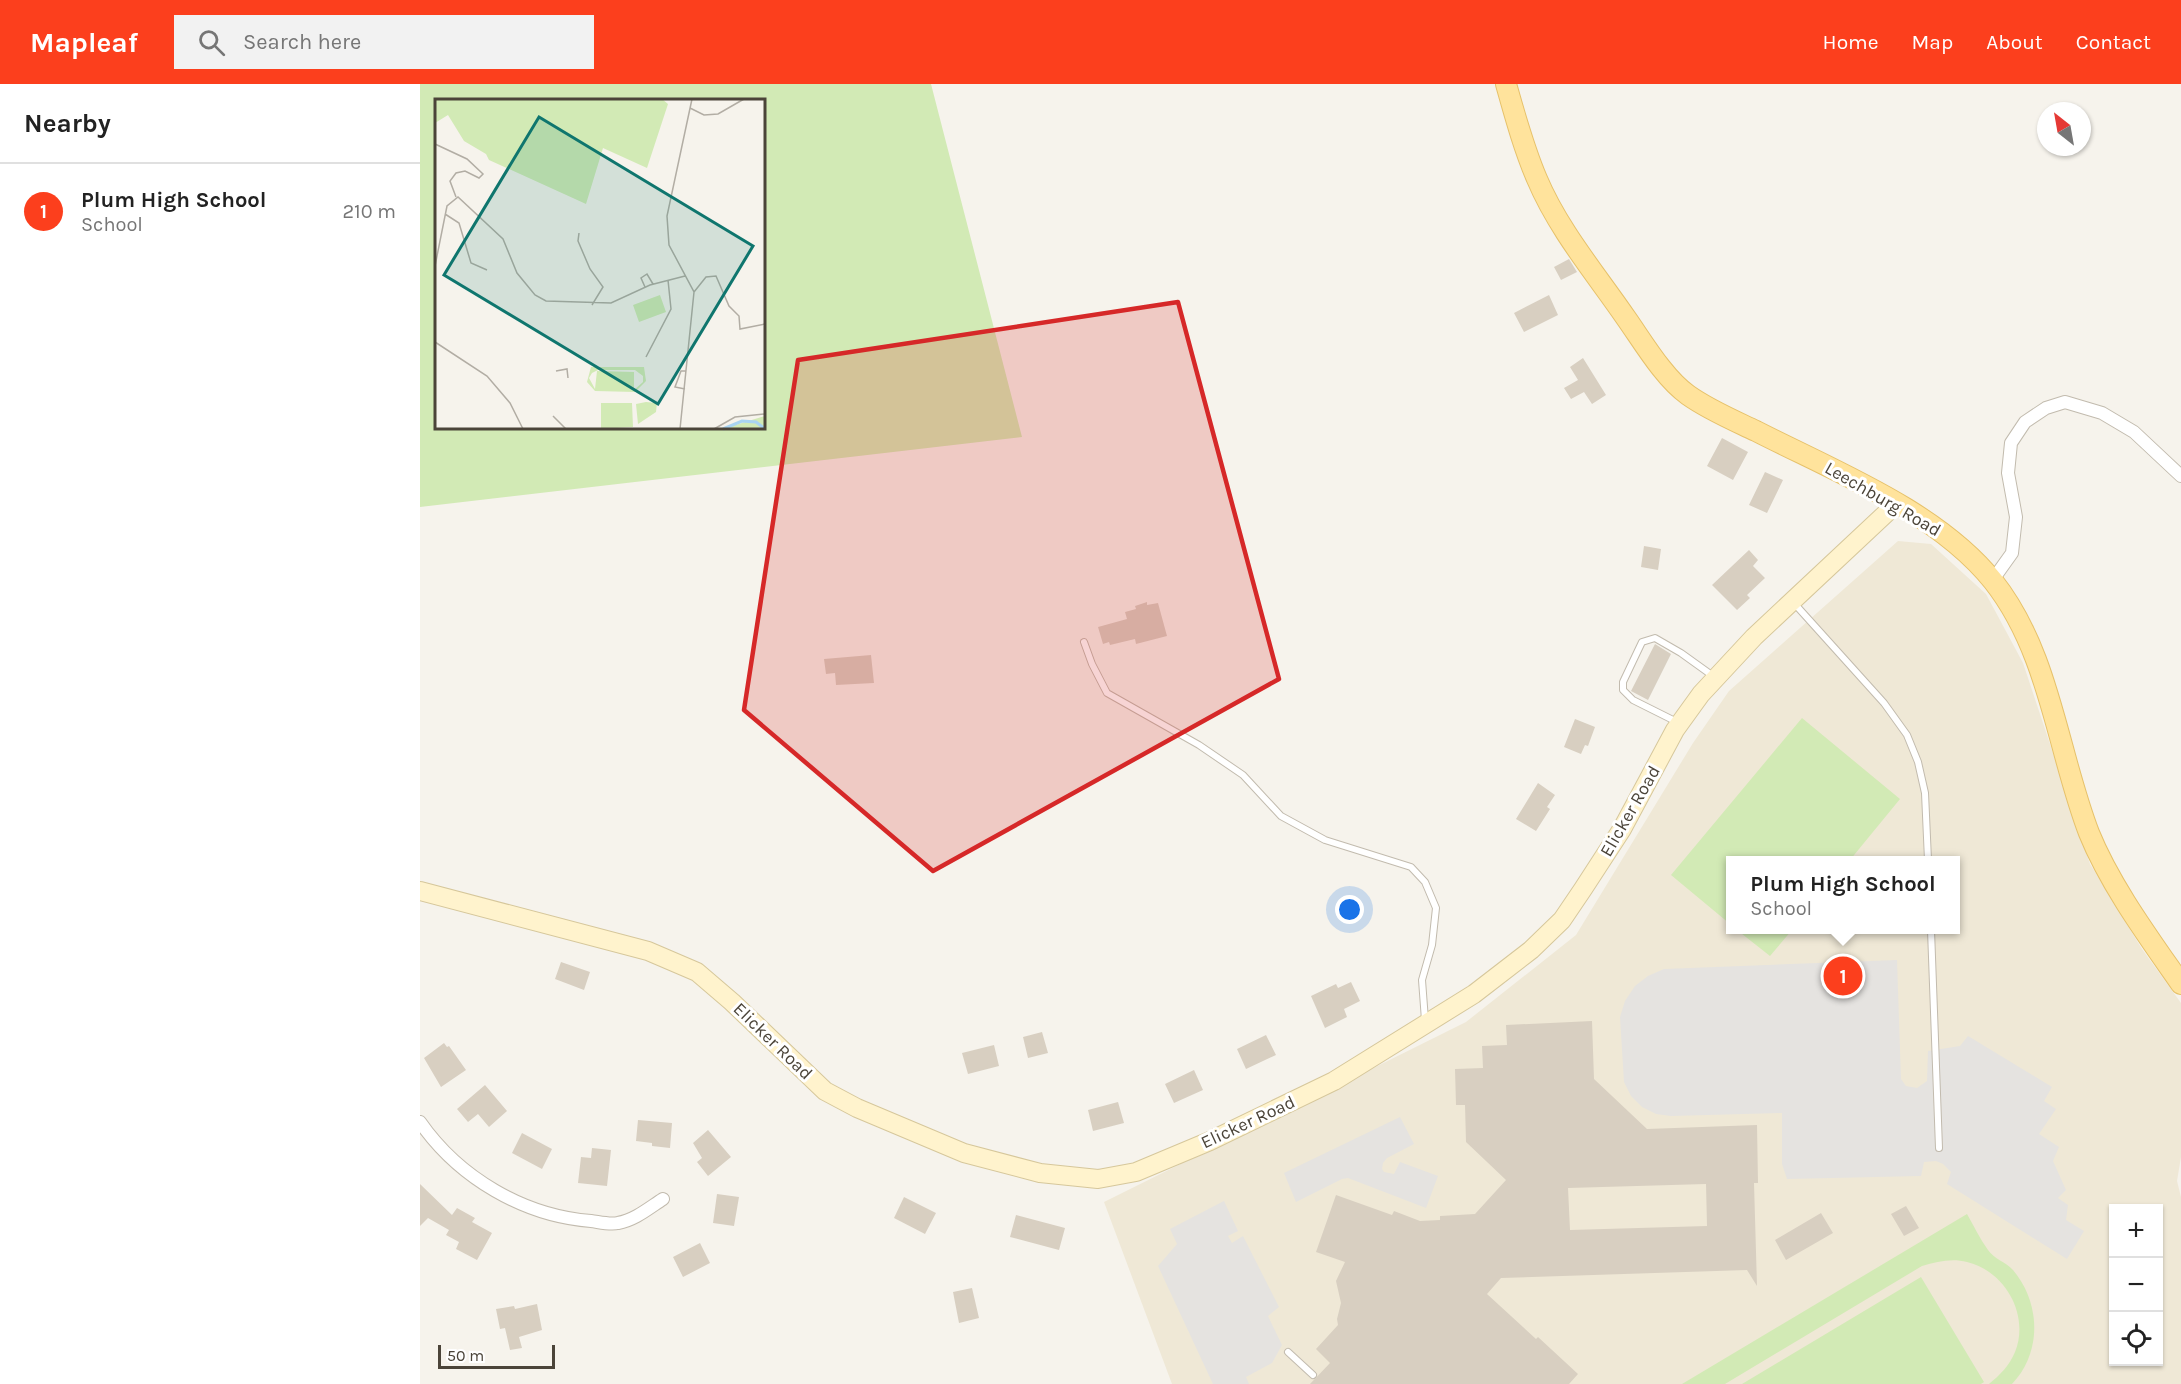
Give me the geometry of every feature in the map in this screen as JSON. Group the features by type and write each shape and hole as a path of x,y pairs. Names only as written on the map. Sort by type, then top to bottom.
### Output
{"main road":[{"name":"Leechburg Road","path":"1506,84 1526,152 1555,213 1674,384 1714,411 1852,477 1941,531 1992,580 2013,611 2033,652 2090,834 2125,899 2181,984"}],"street":[{"path":"1992,580 2012,553 2016,517 2008,472 2011,443 2025,422 2046,408 2065,402 2102,413 2134,432 2181,476"},
{"name":"Elicker Road","path":"420,891 648,951 679,963 697,972 724,994 825,1091 856,1108 964,1153 1040,1173 1098,1179 1136,1172 1210,1141 1334,1081 1474,994 1531,950 1562,920 1622,829 1679,723 1701,694 1754,637 1896,504"},
{"path":"420,1122 449,1155 490,1189 541,1212 579,1220 617,1224 639,1215 663,1199"}],"lane":[{"path":"1792,601 1884,703 1907,735 1918,762 1925,793 1928,856"},
{"path":"1679,723 1633,700 1623,690 1623,682 1642,642 1655,638 1716,678"},
{"path":"1084,642 1107,693 1199,745 1243,775 1281,816 1325,840 1411,867 1425,882 1436,908 1432,945 1422,980 1426,1024"},
{"path":"1931,934 1939,1148"},
{"path":"1288,1352 1313,1375"}],"highlighted area":[{"path":"1178,302 1279,679 933,871 744,710 798,360"}],"shaded area":[{"path":"1898,541 1931,544 1986,594 2023,663 2090,864 2142,949 2181,1003 2181,1157 2177,1181 2181,1197 2181,1384 1172,1384 1104,1202 1466,1022 1576,935 1693,743 1729,691"},
{"path":"1897,960 1901,1079 1906,1086 1917,1088 1927,1081 1928,1051 1960,1046 1968,1036 2052,1087 2044,1101 2056,1109 2039,1134 2059,1147 2053,1161 2066,1190 2058,1198 2068,1205 2066,1220 2084,1231 2067,1259 1947,1184 1951,1172 1936,1161 1924,1162 1921,1176 1787,1179 1782,1164 1782,1113 1671,1116 1656,1114 1642,1107 1631,1096 1624,1082 1620,1017 1625,1001 1635,986 1648,976 1664,969"},
{"path":"1400,1117 1414,1144 1387,1158 1382,1169 1384,1172 1394,1174 1400,1162 1438,1176 1426,1208 1348,1178 1296,1202 1284,1173"},
{"path":"1224,1201 1238,1231 1228,1236 1232,1243 1243,1236 1279,1307 1268,1316 1282,1345 1272,1363 1246,1377 1249,1384 1213,1384 1158,1266 1177,1244 1170,1229"}],"green space":[{"path":"420,84 931,84 1022,437 420,507"},
{"path":"1802,718 1900,799 1853,856 1726,856 1726,921 1671,875"},
{"path":"1742,934 1789,934 1770,956"},
{"path":"1967,1214 1988,1250 2010,1267 2022,1283 2033,1312 2033,1343 2029,1358 2022,1372 2012,1384 1989,1384 2010,1362 2019,1338 2019,1324 2011,1296 1993,1275 1981,1267 1955,1260 1922,1266 1725,1384 1682,1384"},
{"path":"1921,1277 1984,1382 1981,1384 1742,1384"}],"building":[{"path":"1569,259 1577,272 1561,280 1554,267"},
{"path":"1549,295 1558,315 1524,332 1514,313"},
{"path":"1583,358 1606,395 1592,404 1584,392 1571,399 1564,388 1578,380 1570,367"},
{"path":"1722,438 1748,452 1733,480 1707,466"},
{"path":"1765,472 1783,480 1767,513 1749,505"},
{"path":"1644,546 1661,549 1658,570 1641,567"},
{"path":"1749,550 1758,560 1753,566 1765,578 1747,595 1750,598 1737,610 1712,585"},
{"path":"1147,602 1147,605 1158,603 1167,636 1136,644 1135,639 1110,645 1109,642 1103,644 1098,627 1127,619 1125,612 1136,609 1135,606"},
{"path":"1655,644 1671,654 1648,700 1631,691"},
{"path":"871,655 874,683 836,685 835,673 826,674 824,659"},
{"path":"1575,719 1595,727 1588,746 1585,745 1581,754 1564,747"},
{"path":"1538,783 1555,795 1547,807 1550,809 1536,831 1516,819"},
{"path":"561,962 590,972 584,990 555,979"},
{"path":"1351,982 1360,1001 1344,1009 1347,1017 1325,1028 1311,996 1336,984 1338,988"},
{"path":"1592,1021 1594,1079 1647,1129 1757,1125 1758,1183 1754,1183 1757,1286 1747,1270 1501,1278 1487,1294 1578,1374 1569,1384 1310,1384 1330,1363 1316,1349 1338,1325 1337,1319 1341,1303 1336,1281 1345,1262 1316,1252 1336,1195 1392,1215 1394,1211 1420,1221 1440,1220 1440,1216 1475,1214 1506,1180 1466,1142 1465,1105 1456,1105 1455,1069 1483,1068 1482,1046 1507,1045 1506,1025","holes":["1706,1184 1707,1226 1570,1230 1568,1188"]},
{"path":"1042,1032 1048,1053 1028,1058 1023,1037"},
{"path":"1266,1035 1276,1055 1246,1069 1237,1049"},
{"path":"444,1043 447,1047 449,1046 466,1070 441,1087 424,1058"},
{"path":"994,1045 999,1066 968,1074 962,1053"},
{"path":"1194,1070 1203,1090 1174,1103 1165,1084"},
{"path":"485,1085 507,1111 489,1127 478,1114 468,1122 457,1109"},
{"path":"1118,1102 1124,1123 1093,1131 1088,1110"},
{"path":"638,1120 672,1123 670,1148 636,1141"},
{"path":"708,1130 731,1157 708,1176 697,1162 702,1158 693,1143"},
{"path":"522,1133 552,1149 542,1169 512,1153"},
{"path":"592,1148 611,1150 607,1186 578,1183 581,1157 591,1158"},
{"path":"420,1184 452,1215 457,1208 475,1218 472,1222 492,1233 477,1260 456,1249 459,1242 446,1235 449,1230 428,1218 420,1226"},
{"path":"717,1194 739,1197 734,1226 713,1223"},
{"path":"904,1197 936,1213 925,1234 894,1218"},
{"path":"1906,1206 1919,1228 1904,1236 1891,1214"},
{"path":"1821,1213 1833,1233 1786,1260 1775,1240"},
{"path":"1016,1215 1065,1228 1059,1250 1010,1237"},
{"path":"700,1243 710,1263 683,1277 673,1257"},
{"path":"972,1288 979,1318 959,1323 953,1292"},
{"path":"537,1304 542,1330 519,1337 522,1348 510,1350 505,1328 500,1329 496,1309 514,1306 515,1309"}],"place":[{"name":"Plum High School","path":"1843,976"}]}
